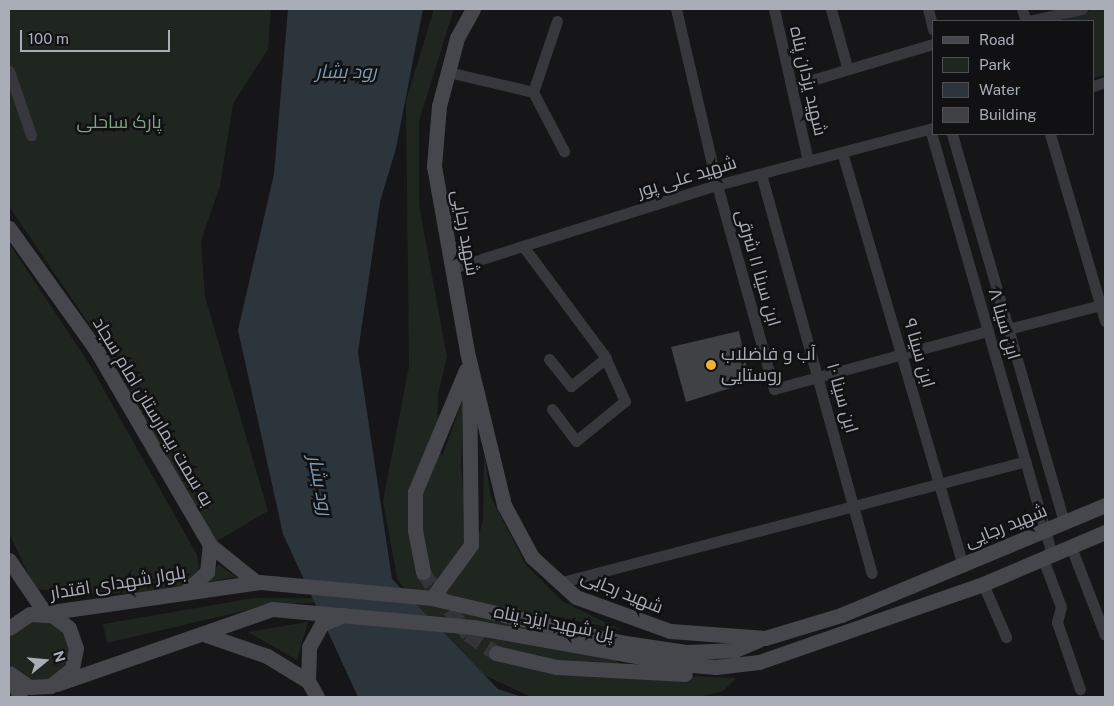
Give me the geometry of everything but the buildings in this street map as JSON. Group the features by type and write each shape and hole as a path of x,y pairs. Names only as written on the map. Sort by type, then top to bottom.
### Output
{"street":[{"name":"شهید رجایی","path":"473,9 457,38 439,106 434,166 469,362 504,505 532,557 558,583 576,597 636,622 707,636 765,638 818,622 1105,505"},
{"name":"ابن سینا ۱۱ شرقی","path":"676,9 717,186 774,389 818,377"},
{"name":"شهید یزدان پناه","path":"774,9 808,161"},
{"path":"830,9 846,67"},
{"path":"928,9 932,25"},
{"path":"1032,20 1082,9"},
{"path":"557,21 534,92 564,151"},
{"path":"792,86 846,67 932,44"},
{"path":"9,71 31,135"},
{"path":"448,72 534,92"},
{"name":"شهید علی پور","path":"453,268 717,186 931,129"},
{"name":"ابن سینا ۸","path":"933,135 1044,530 1047,557 1061,607 1056,622 1080,689"},
{"name":"ابن سینا ۸","path":"952,135 1064,522"},
{"path":"1050,135 1103,304 1105,321"},
{"name":"ابن سینا ۹","path":"842,152 962,564"},
{"name":"ابن سینا ۱۰","path":"761,174 872,573"},
{"name":"به سمت بیمارستان امام سجاد","path":"9,228 95,348 210,544"},
{"path":"523,246 606,358 625,401 576,441 552,409"},
{"path":"1008,329 1103,304"},
{"path":"818,377 988,331"},
{"path":"549,359 572,386 606,358"},
{"path":"423,572 415,530 415,492 469,362"},
{"path":"428,598 466,555 473,531 469,362"},
{"path":"558,583 1025,461"},
{"path":"818,622 826,642 983,584 1105,532"},
{"path":"210,544 258,582"},
{"path":"185,591 207,572 210,544"},
{"path":"1071,547 1105,634"},
{"name":"بلوار شهدای اقتدار","path":"9,560 45,613 185,591 258,582"},
{"name":"پل شهید ایزد پناه","path":"258,582 428,598 619,642 687,652 735,650 765,638"},
{"path":"983,584 1006,637"},
{"name":"پل شهید ایزد پناه","path":"206,635 272,609 473,627 614,654 716,667 759,662 826,642"},
{"path":"9,628 24,616 45,613 64,623 76,648 72,669 56,684"},
{"path":"308,681 309,647 322,624 343,615"},
{"path":"10,675 29,687 56,684 206,635 267,656 308,681 317,697"},
{"path":"496,653 556,667 686,674 716,667"},
{"path":"10,675 20,697"}],"green space":[{"name":"پارک ساحلی","path":"9,9 271,9 268,49 233,104 220,186 201,241 205,297 268,511 212,544 102,343 10,208"},
{"path":"434,9 454,9 419,121 419,205 447,357 438,394 437,439 442,457 463,399 461,467 466,516 476,545 483,520 484,455 491,497 526,565 562,601 621,630 544,614 561,628 741,656 734,662 589,646 639,674 736,678 723,691 699,697 531,697 328,602 273,604 107,643 103,624 254,598 411,599 397,578 383,501 409,366 406,101"},
{"path":"1094,9 1105,9 1105,75 1094,78 1094,20 1064,20"},
{"path":"9,243 90,365 197,555 203,592 80,594 35,589 9,533"},
{"path":"218,564 236,577 208,582"},
{"path":"32,619 44,619 60,628 67,638 69,650 67,662 60,672 44,681 32,681 21,676 12,667 7,656 7,644 12,633 21,624"},
{"path":"308,622 297,660 248,632"}],"water":[{"name":"رود بشار","path":"288,9 423,9 396,148 380,202 358,352 392,579 498,689 522,697 358,697 283,534 238,330 274,174"}],"tunnel":[{"path":"423,572 468,634 496,653"}],"place":[{"name":"آب و فاضلاب روستایی","path":"711,365"}]}
